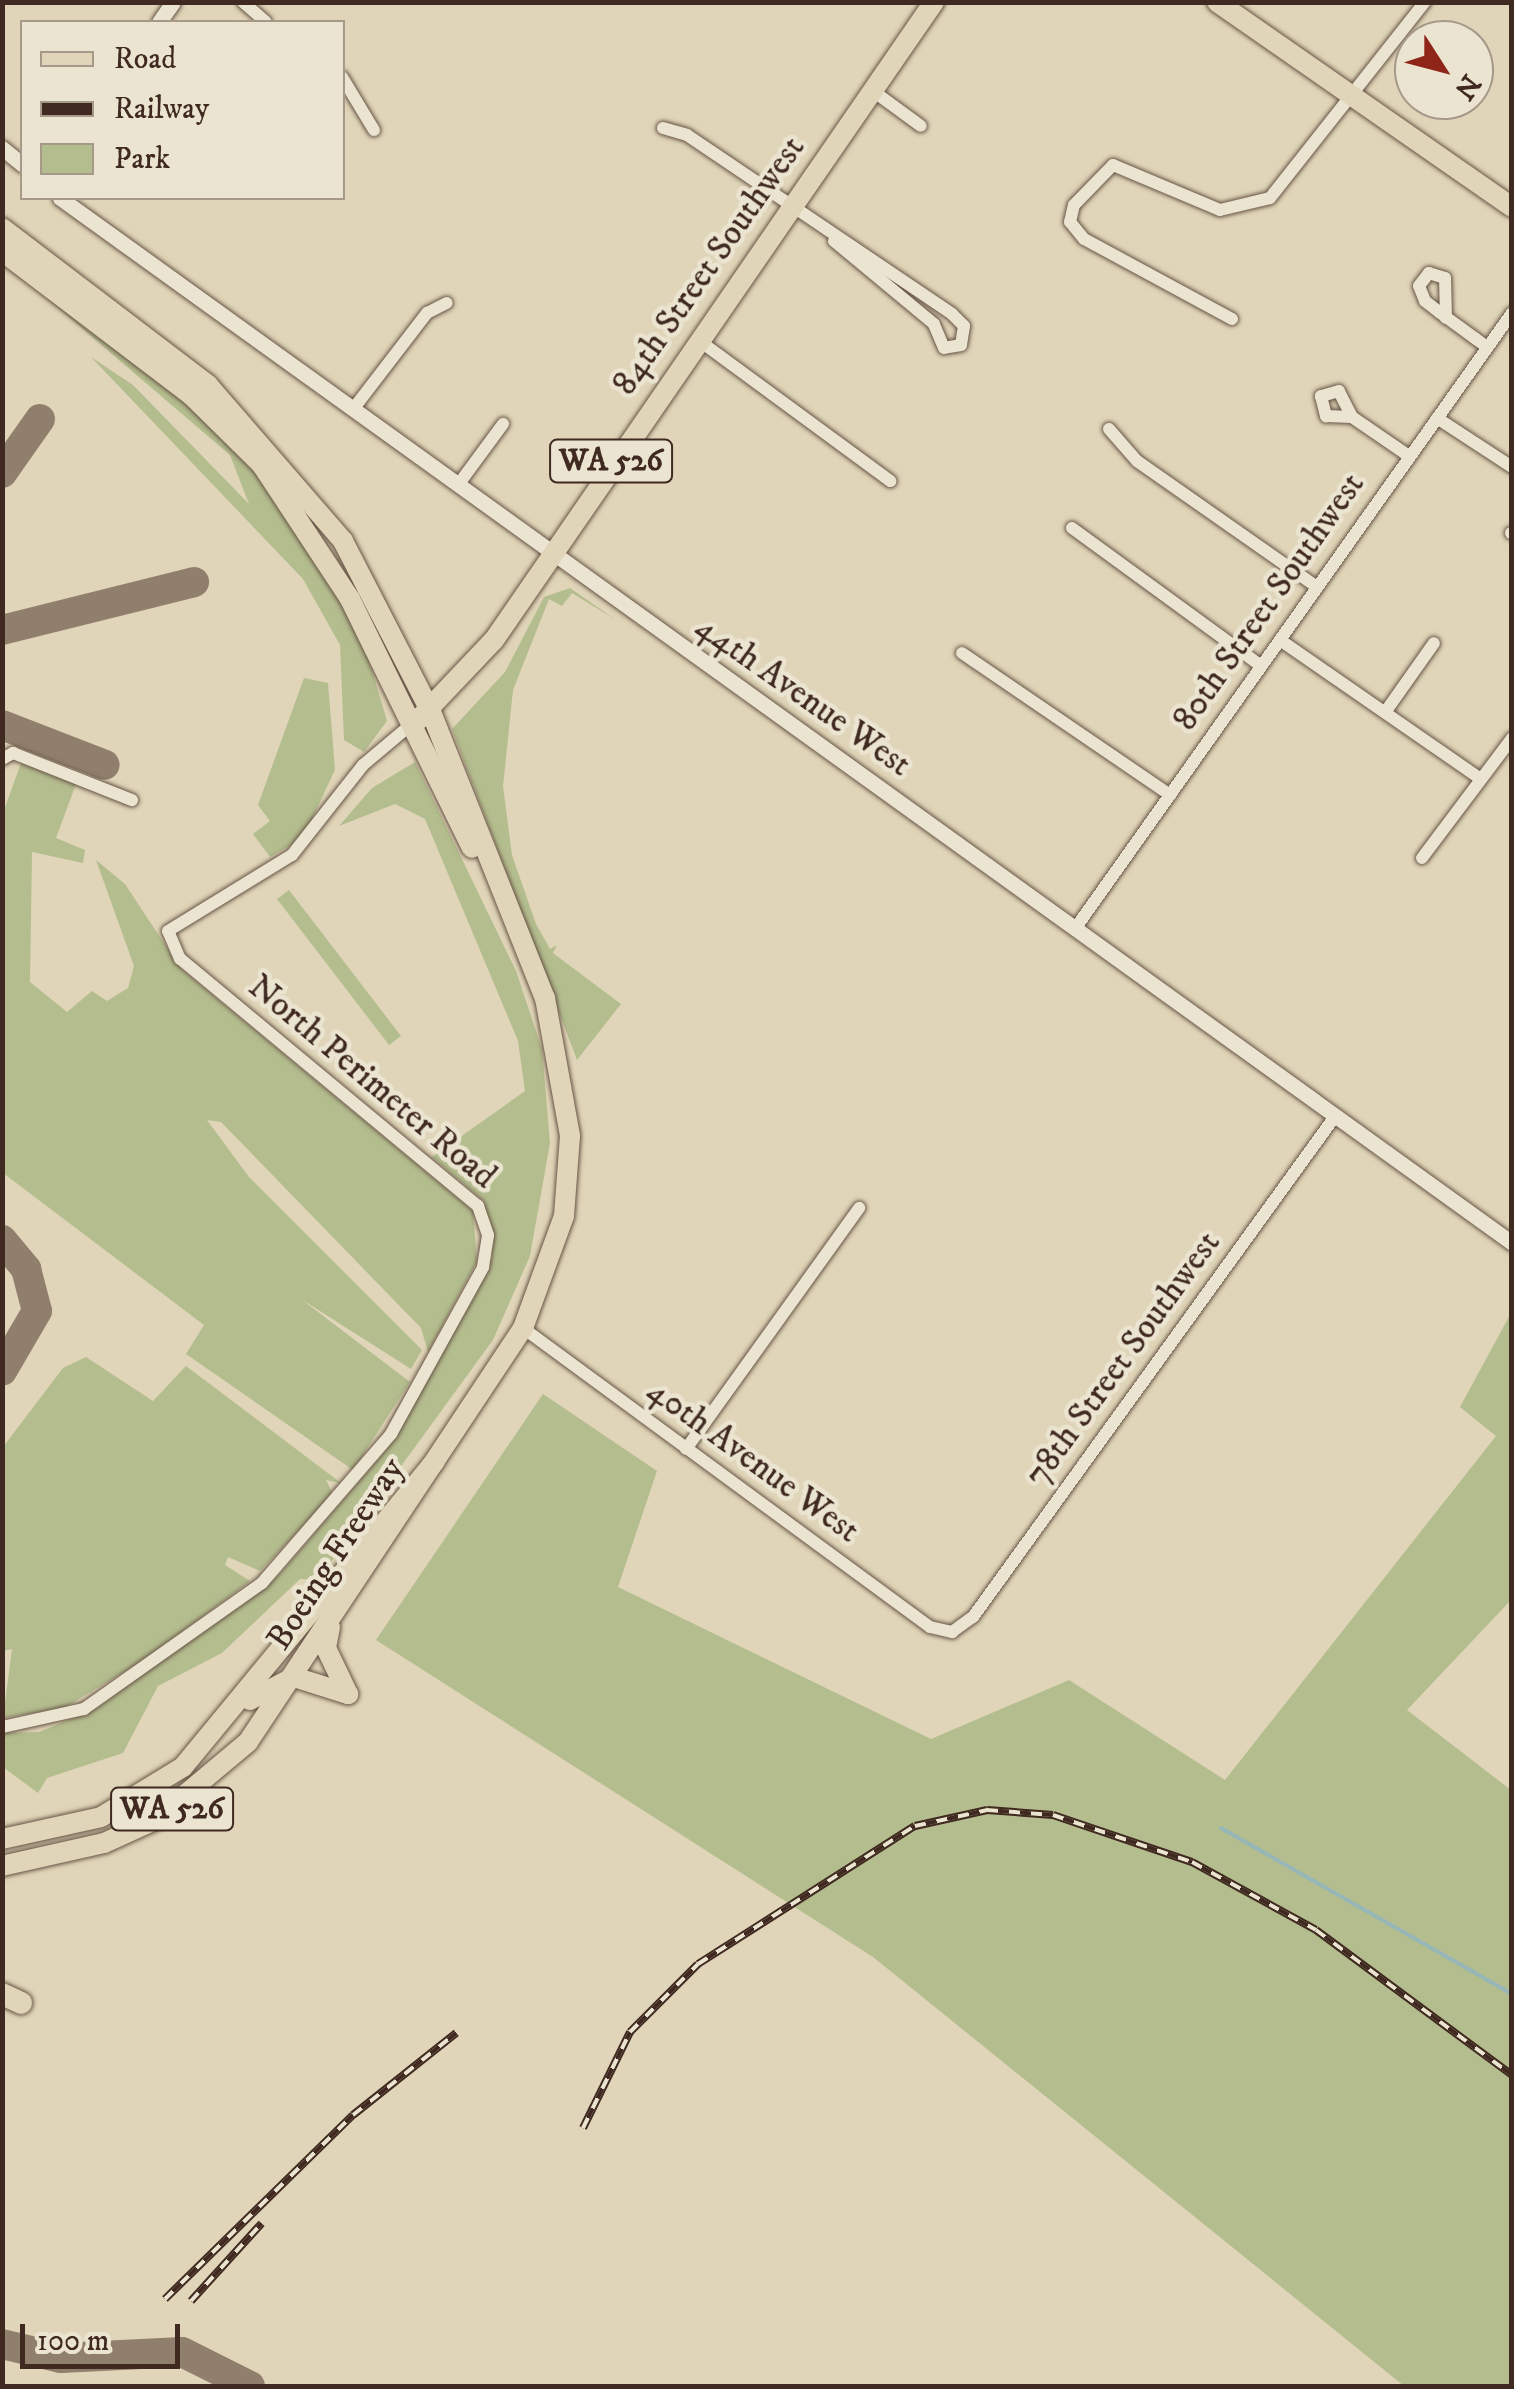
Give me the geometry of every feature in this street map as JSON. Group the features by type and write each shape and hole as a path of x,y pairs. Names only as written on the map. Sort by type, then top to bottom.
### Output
{"main road":[{"name":"84th Street Southwest","path":"408,728 431,712 494,640 548,552 934,2"},
{"path":"1229,6 1512,207"},
{"path":"2,228 208,385 300,481 368,582 431,712"},
{"path":"2,251 154,364 262,465 350,599 408,728"},
{"name":"WA 526","path":"431,712 496,888 545,998 568,1090 564,1216 524,1328 434,1460"},
{"name":"WA 526","path":"408,728 496,888"},
{"name":"Boeing Freeway","path":"2,1866 104,1843 156,1820 221,1770 333,1621 434,1460"},
{"name":"Boeing Freeway","path":"2,1839 128,1805 206,1745 434,1460"},
{"path":"206,1745 264,1685 294,1677 348,1694 326,1648 333,1621"}],"street":[{"path":"243,2 264,20"},
{"path":"1232,319 1084,240 1070,222 1074,205 1113,165 1220,210 1256,207 1352,97 1425,2"},
{"path":"345,82 374,130"},
{"path":"872,92 921,126"},
{"path":"663,128 790,208 834,241 934,324 944,348 961,345 964,326 952,314 834,241"},
{"name":"44th Avenue West","path":"63,200 548,552 1078,926 1512,1243"},
{"path":"354,408 427,313 447,303"},
{"name":"80th Street Southwest","path":"1078,926 1512,313"},
{"path":"1446,318 1487,347"},
{"path":"697,339 890,481"},
{"path":"1352,417 1409,456"},
{"path":"1436,418 1512,467"},
{"path":"458,486 503,424"},
{"path":"1109,429 1137,462 1317,587"},
{"path":"1072,528 1261,666"},
{"path":"1280,640 1481,778"},
{"path":"1386,711 1434,643"},
{"path":"962,653 1170,795"},
{"name":"84th Street Southwest","path":"168,932 292,855 363,765 408,728"},
{"path":"1422,858 1512,738"},
{"path":"2,760 13,753 132,800"},
{"name":"North Perimeter Road","path":"2,1727 54,1721 136,1677 203,1632 311,1535 400,1420 488,1251 485,1219 466,1194 180,959 168,932"},
{"name":"78th Street Southwest","path":"952,1632 973,1617 1336,1114"},
{"path":"686,1450 859,1208"},
{"name":"40th Avenue West","path":"524,1328 930,1627 952,1632"}],"green space":[{"path":"2,260 183,398 252,467 320,562 366,650 387,721 364,752 344,740 340,645 303,579 91,357 133,385 249,504 230,455"},
{"path":"570,588 616,620 572,593 562,606 549,599 513,690 503,786 512,855 536,924 550,949 557,945 553,953 621,1004 577,1060 452,729 505,672 544,597"},
{"path":"304,678 328,683 335,770 303,838 270,857 253,834 270,821 258,805"},
{"path":"415,762 516,971 542,1049 550,1143 530,1256 493,1340 318,1580 300,1579 222,1653 158,1686 123,1753 47,1778 38,1793 3,1767 3,1733 39,1732 97,1708 280,1574 386,1450 492,1258 484,1201 432,1157 525,1091 518,1041 425,819 395,804 339,826 372,788"},
{"path":"21,763 76,784 56,838 85,850 83,863 32,852 30,982 67,1012 92,991 107,1001 128,988 134,966 96,860 125,884 181,969 473,1211 477,1261 428,1352 421,1328 221,1122 207,1120 249,1177 422,1350 411,1369 301,1299 410,1382 353,1470 186,1354 204,1325 3,1173 4,810"},
{"path":"289,890 401,1036 389,1045 277,899"},
{"path":"1511,1313 1511,1600 1407,1710 1511,1790 1511,2386 1404,2386 873,1957 376,1640 543,1394 657,1471 618,1587 931,1739 1069,1680 1225,1780 1496,1436 1460,1407"},
{"path":"86,1357 153,1401 186,1366 341,1483 326,1480 333,1494 260,1571 228,1557 225,1565 250,1581 145,1659 64,1708 3,1718 12,1649 3,1651 3,1447 63,1368"}],"waterway":[{"path":"1221,1828 1512,1994"}],"taxiway":[{"path":"2,473 40,419"},
{"path":"2,630 194,582"},
{"path":"2,725 105,765"},
{"path":"2,1240 26,1269 37,1311 2,1371"},
{"path":"2,2344 61,2358 182,2352 250,2386"}],"railway":[{"path":"583,2128 630,2032 698,1964 915,1826 987,1810 1053,1815 1192,1862 1316,1930 1512,2075"},
{"path":"165,2299 353,2115 456,2033"},
{"path":"191,2301 262,2223"}]}
